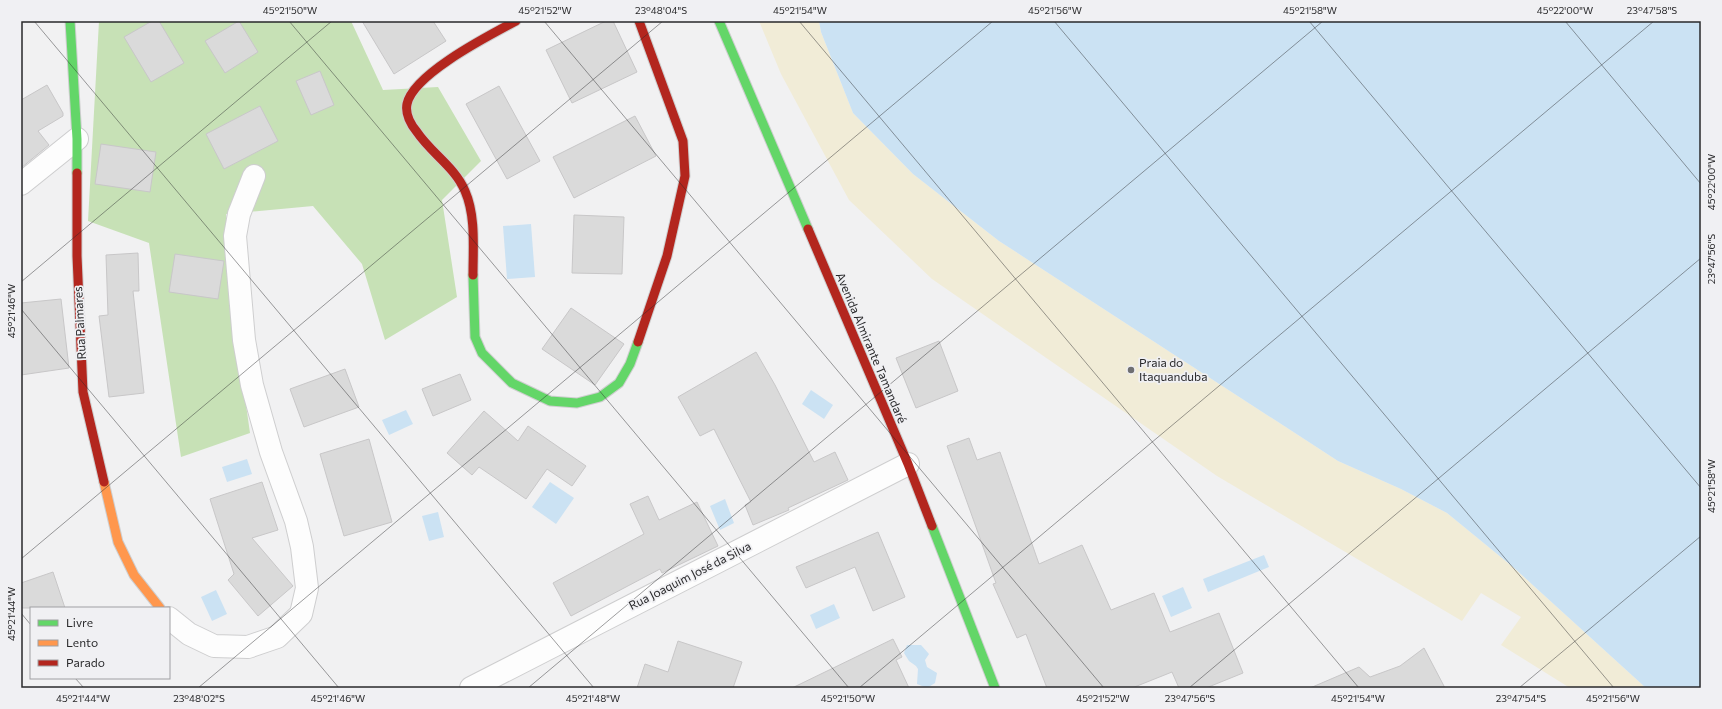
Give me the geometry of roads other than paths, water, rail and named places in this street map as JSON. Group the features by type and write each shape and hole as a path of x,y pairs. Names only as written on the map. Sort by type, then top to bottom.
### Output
{"street":[{"name":"Rua Palmares","path":"70,21 77,139 77,256 83,392 118,542 134,575 159,607"},
{"path":"516,21 461,51 432,72 414,92 407,104 411,125 422,140 447,166 465,192 472,218 475,337 482,353 512,383 550,401 577,404 600,397 619,383 630,364 667,256 685,176 683,141 639,21"},
{"name":"Avenida Almirante Tamandaré","path":"719,21 908,464 991,687"},
{"path":"21,184 77,139"},
{"path":"170,619 189,634 214,646 248,647 277,637 302,614 307,588 302,547 296,521 267,437 252,385 244,340 235,236 239,214 254,176"},
{"name":"Rua Joaquim José da Silva","path":"471,688 908,464"}],"water":[{"path":"819,21 1701,21 1701,688 1646,688 1513,567 1447,513 1401,489 1338,461 999,241 913,174 853,113 821,32"},
{"path":"531,224 535,277 507,279 503,226"},
{"path":"811,390 833,405 824,419 802,404"},
{"path":"406,410 413,424 389,435 382,420"},
{"path":"247,459 252,474 227,482 222,467"},
{"path":"550,482 574,498 556,524 532,507"},
{"path":"725,499 734,523 720,530 710,506"},
{"path":"438,512 444,537 429,541 422,516"},
{"path":"1264,555 1269,567 1208,592 1203,579"},
{"path":"1183,587 1192,608 1171,617 1162,596"},
{"path":"216,590 227,614 212,621 201,597"},
{"path":"834,604 840,618 816,629 810,615"},
{"path":"907,645 921,645 929,654 925,660 927,667 937,673 935,683 927,688 917,684 918,669 909,661 904,653"}],"place":[{"name":"Praia do Itaquanduba","path":"1131,370"}]}
